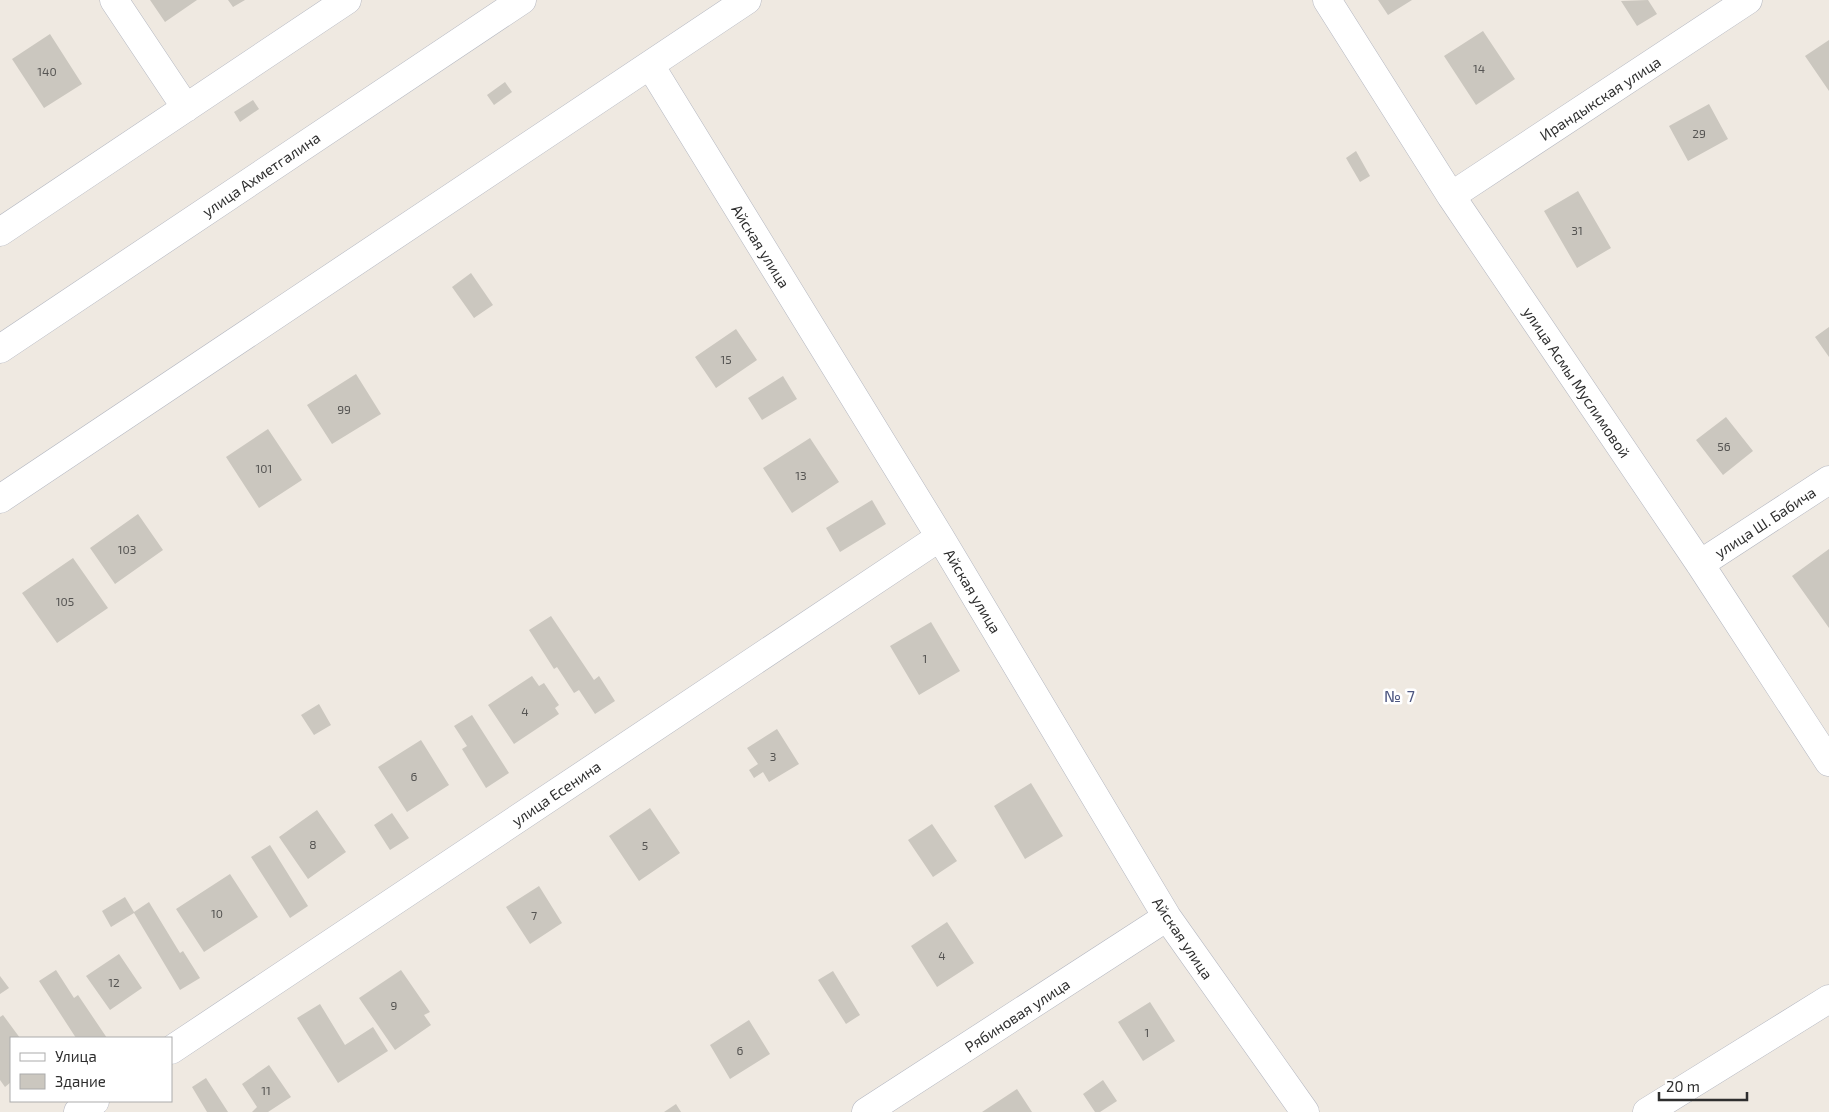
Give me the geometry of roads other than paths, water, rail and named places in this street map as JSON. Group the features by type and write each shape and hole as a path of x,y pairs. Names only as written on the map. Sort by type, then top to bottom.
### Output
{"street":[{"path":"114,0 186,108"},
{"path":"0,232 347,0"},
{"name":"улица Ахметгалина","path":"0,349 522,0"},
{"path":"0,499 748,0"},
{"name":"улица Асмы Муслимовой","path":"1327,0 1451,196 1700,564 1829,762"},
{"name":"Ирандыкская улица","path":"1451,196 1748,0"},
{"name":"Айская улица","path":"650,65 940,537 1167,918 1305,1112"},
{"name":"улица Ш. Бабича","path":"1700,564 1829,480"},
{"name":"улица Есенина","path":"172,1049 940,537"},
{"name":"Рябиновая улица","path":"866,1112 1167,918"},
{"path":"1647,1112 1829,999"},
{"path":"78,1112 93,1102"}],"district":[{"name":"№ 7","path":"1400,695"}]}
